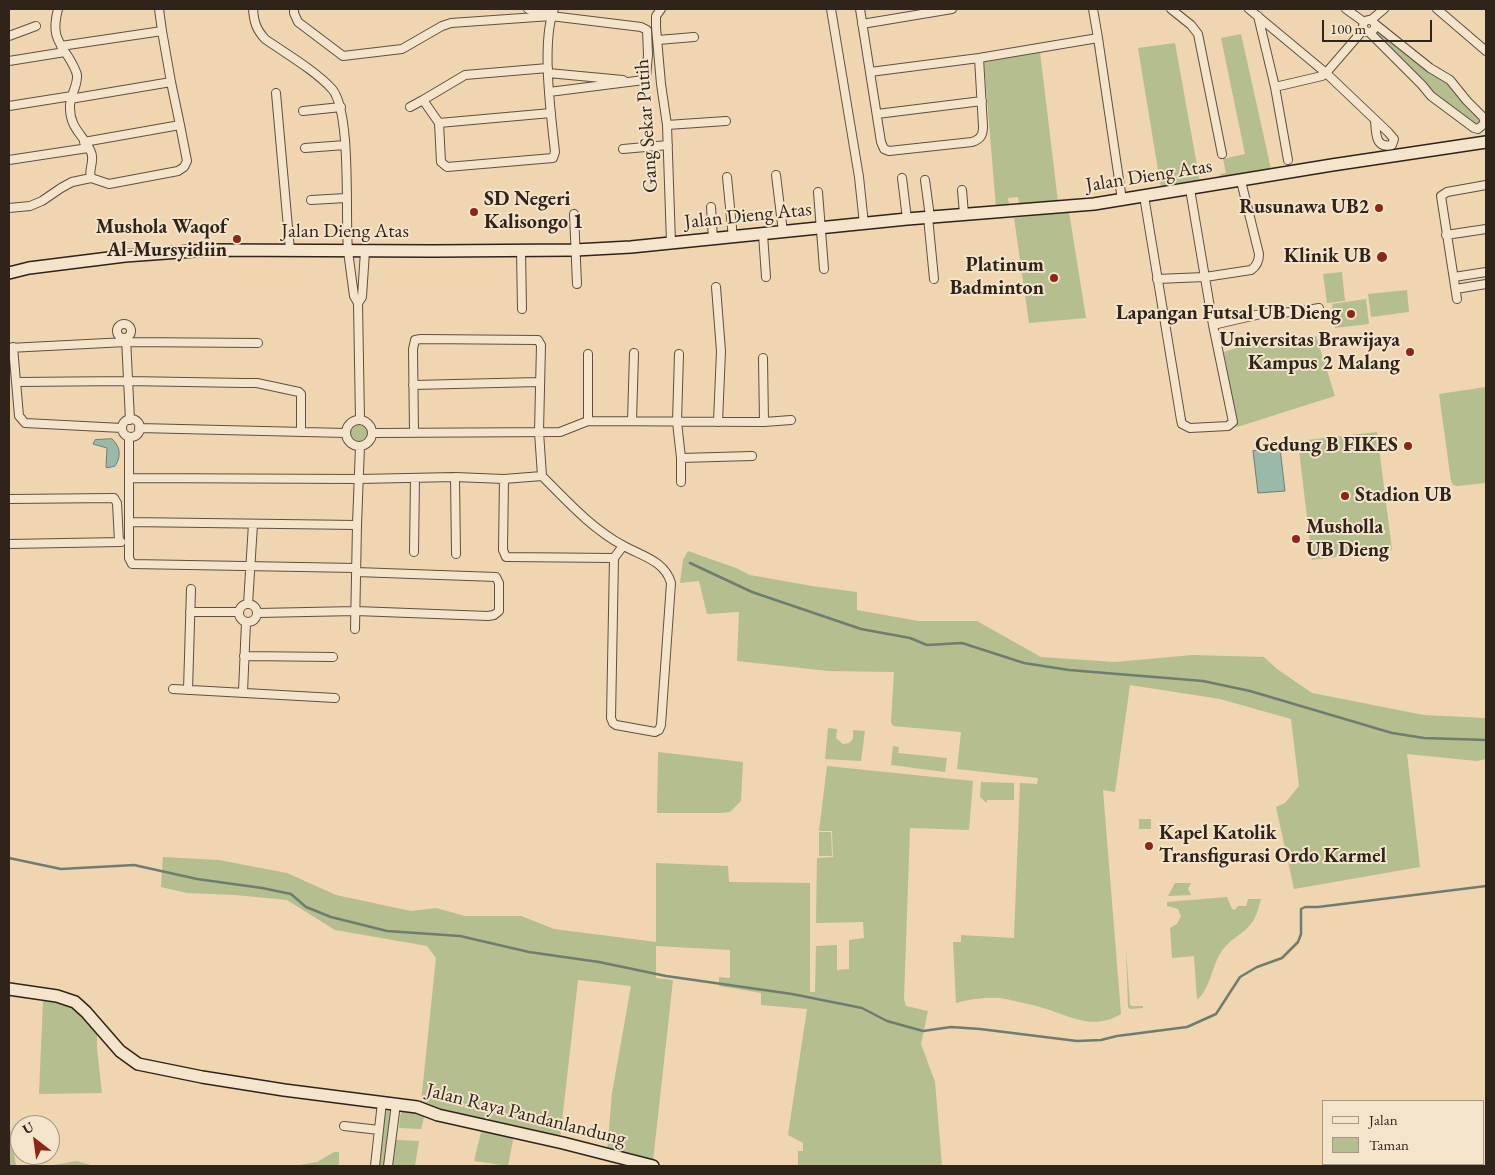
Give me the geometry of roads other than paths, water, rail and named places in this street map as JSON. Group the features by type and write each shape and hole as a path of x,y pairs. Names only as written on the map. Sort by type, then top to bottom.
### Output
{"street":[{"path":"58,9 54,25 63,49 77,74 76,84 71,97 72,122 93,158 91,178"},
{"path":"9,208 30,206 42,201 72,182 91,178 109,184 178,171 184,167 188,161 171,82 159,9"},
{"path":"253,9 254,22 258,31 265,39 320,78 333,90 341,107 345,145 348,251 354,296 358,303 360,420"},
{"path":"294,9 298,22 343,56 402,49 446,24 520,17 536,12 647,30 648,55 646,77 641,81 549,92"},
{"path":"520,17 523,9"},
{"path":"831,9 859,177 864,224"},
{"path":"860,9 882,146 888,152 972,142 982,136 979,58"},
{"path":"862,24 952,9"},
{"path":"1093,9 1122,200"},
{"path":"1171,9 1191,25 1198,34 1222,154"},
{"path":"1250,9 1326,73 1375,120"},
{"path":"1346,9 1454,84 1483,117 1485,123 1481,128 1474,128 1437,102 1369,25"},
{"path":"1275,87 1322,76 1384,9"},
{"path":"1437,9 1486,51"},
{"name":"Gang Sekar Putih","path":"659,10 656,27 667,125 667,171 671,243"},
{"path":"423,100 439,123 441,162 447,167 553,158 555,152 550,113 548,70 551,14"},
{"path":"1258,16 1275,87 1288,160"},
{"path":"9,36 36,26"},
{"path":"9,61 162,31"},
{"path":"658,40 694,37"},
{"path":"870,72 979,58 1098,38"},
{"path":"410,107 465,75 548,70 637,81"},
{"path":"9,106 171,82"},
{"path":"276,93 290,250"},
{"path":"877,114 982,101"},
{"path":"303,111 341,107"},
{"path":"439,123 550,113"},
{"path":"667,125 726,121"},
{"path":"9,160 180,125"},
{"name":"Jalan Dieng Atas","path":"9,273 56,264 153,253 208,250 575,250 713,240 907,219 1012,212 1122,200 1486,142"},
{"path":"305,148 345,145"},
{"path":"623,149 668,146"},
{"path":"776,175 783,232"},
{"path":"727,177 733,238"},
{"path":"902,178 907,219"},
{"path":"925,180 934,279"},
{"path":"1157,279 1205,277 1251,270 1257,264 1259,254 1241,181"},
{"path":"1457,298 1441,196 1447,192 1486,185"},
{"path":"1144,196 1182,424 1190,428 1228,426 1233,422 1206,292 1190,189"},
{"path":"962,190 964,214"},
{"path":"818,192 824,269"},
{"path":"311,200 346,198"},
{"path":"711,207 713,240"},
{"path":"574,214 577,284"},
{"path":"1446,235 1486,229"},
{"path":"763,234 766,277"},
{"path":"521,250 522,309"},
{"path":"358,303 362,297 365,251"},
{"path":"351,272 364,271"},
{"path":"1454,277 1486,272"},
{"path":"1456,290 1486,284"},
{"path":"716,287 721,351 718,422"},
{"path":"1213,326 1265,313 1296,312 1319,308"},
{"path":"126,340 130,420"},
{"path":"122,428 25,423 19,416 11,348 126,340 258,343"},
{"path":"414,432 413,344 415,340 538,340 541,345 539,432 542,476 591,524 623,546 651,559 662,567 670,577 661,725 659,730 655,732 616,725 612,721 614,558 623,546"},
{"path":"632,421 634,353"},
{"path":"588,354 588,421"},
{"path":"679,354 677,422 681,458 681,482"},
{"path":"763,358 764,422"},
{"path":"16,382 257,383 299,392 302,397 301,432"},
{"path":"414,385 539,382"},
{"path":"122,428 126,421 130,420 138,423 140,428"},
{"path":"360,420 369,424 373,433 369,442 360,446 354,445 349,441 346,432 350,423 360,420"},
{"path":"373,433 560,432 588,421 764,422 791,420"},
{"path":"122,428 129,437 128,542 129,558 132,564 250,566 494,576 498,578 499,583 498,611 494,615 356,611 258,612"},
{"path":"140,428 346,432"},
{"path":"129,437 135,436 140,428"},
{"path":"355,629 360,446"},
{"path":"681,458 752,456"},
{"path":"129,478 359,479 542,476"},
{"path":"455,477 456,554"},
{"path":"414,552 415,478"},
{"path":"504,478 503,550 506,557 614,558"},
{"path":"9,499 114,498 117,503 119,542"},
{"path":"129,522 357,525"},
{"path":"248,604 253,524"},
{"path":"9,544 128,542"},
{"path":"188,690 191,590"},
{"path":"246,622 240,617 239,612 243,605 248,604 256,607 258,612"},
{"path":"190,612 239,612"},
{"path":"246,622 254,620 258,612"},
{"path":"244,692 246,622"},
{"path":"244,656 333,657"},
{"path":"173,689 335,698"},
{"name":"Jalan Raya Pandanlandung","path":"9,989 57,996 74,1002 86,1012 120,1051 138,1064 202,1077 284,1090 418,1107 438,1115 563,1143 653,1166"},
{"path":"375,1166 378,1130 389,1103"},
{"path":"388,1166 389,1103"},
{"path":"344,1126 378,1130"}],"waterway":[{"path":"690,563 752,592 861,629 910,638 927,645 962,643 1024,663 1069,670 1203,681 1250,691 1392,733 1424,738 1486,740"},
{"path":"9,858 61,869 134,865 197,879 262,888 291,894 306,907 331,917 387,931 460,936 529,952 599,962 666,976 792,994 862,1008 887,1021 923,1031 951,1027 1077,1041 1101,1040 1117,1036 1187,1027 1216,1014 1240,977 1257,967 1282,958 1298,942 1301,934 1301,909 1305,907 1486,886"}],"place":[{"name":"Rusunawa UB2","path":"1379,208"},
{"name":"SD Negeri Kalisongo 1","path":"474,212"},
{"name":"Mushola Waqof Al-Mursyidiin","path":"237,239"},
{"name":"Klinik UB","path":"1382,257"},
{"name":"Platinum Badminton","path":"1054,278"},
{"name":"Lapangan Futsal UB Dieng","path":"1351,314"},
{"name":"Universitas Brawijaya Kampus 2 Malang","path":"1410,352"},
{"name":"Gedung B FIKES","path":"1408,446"},
{"name":"Stadion UB","path":"1345,496"},
{"name":"Musholla UB Dieng","path":"1296,539"},
{"name":"Kapel Katolik Transfigurasi Ordo Karmel","path":"1149,846"}]}
